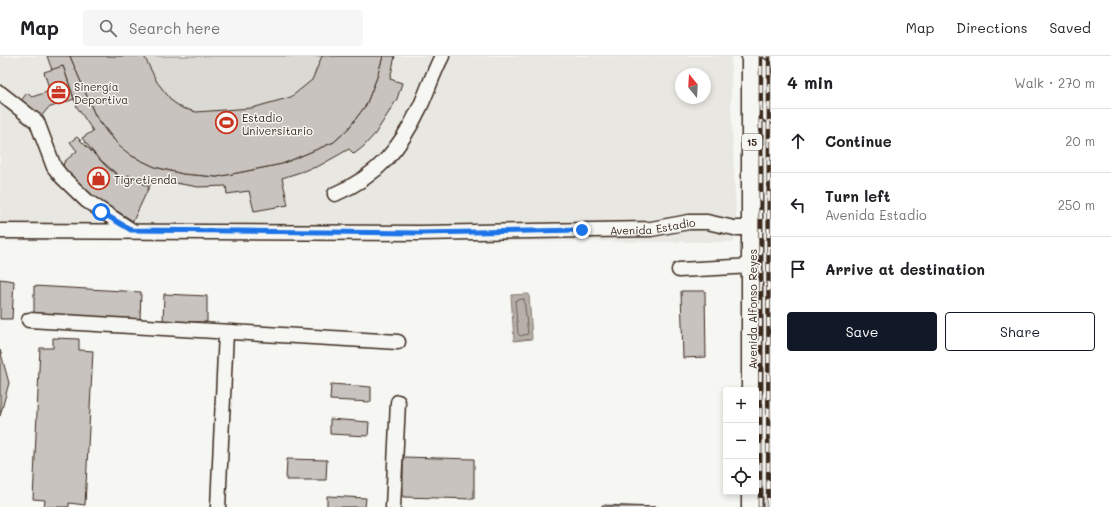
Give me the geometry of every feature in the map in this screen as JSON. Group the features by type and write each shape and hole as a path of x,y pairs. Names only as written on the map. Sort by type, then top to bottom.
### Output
{"highway":[{"name":"15","path":"752,56 752,228"},
{"path":"757,56 771,113"},
{"name":"Avenida Alfonso Reyes","path":"752,228 752,387"},
{"path":"752,495 752,507"}],"street":[{"path":"334,194 362,181 386,160 394,150 409,129 442,56"},
{"path":"0,93 37,122 54,167 62,177 101,212 131,230"},
{"name":"Avenida Estadio","path":"0,231 131,230 428,233 651,229 689,222 707,222 734,228 752,228"},
{"path":"679,270 753,266"},
{"path":"29,320 398,342"},
{"path":"218,507 226,332"},
{"path":"393,507 398,402"}],"shaded area":[{"path":"0,56 731,56 731,108 736,214 734,242 199,240 0,241"},
{"path":"70,56 383,56 377,77 119,146 95,115"}],"water":[{"path":"529,294 532,339 514,341 511,295"}],"building":[{"path":"47,56 70,56 95,115 108,134 132,156 155,167 183,174 217,177 282,164 334,142 348,129 366,105 377,77 383,56 395,56 390,79 402,83 397,99 375,134 363,147 354,154 349,149 319,166 282,178 288,205 254,211 249,191 227,194 226,186 198,187 153,179 149,187 128,175 125,181 97,157 82,138 93,131 77,107 63,66 52,70"},
{"name":"Estadio Universitario","path":"70,56 144,56 157,82 172,101 182,108 196,112 252,108 291,97 312,80 322,56 383,56 377,77 366,105 348,129 334,142 282,164 217,177 183,174 155,167 132,156 119,146 95,115"},
{"name":"Sinergía Deportiva","path":"63,66 74,99 48,108 40,118 20,102 27,93 32,97 50,91 44,72"},
{"name":"Tigretienda","path":"77,137 108,168 125,181 128,175 149,187 133,221 91,195 63,167 64,162 77,151 70,142"},
{"path":"0,279 14,281 12,319 0,319"},
{"path":"34,286 141,292 140,319 34,313"},
{"path":"681,291 705,291 706,357 683,358"},
{"path":"164,294 207,296 207,322 163,322"},
{"path":"53,338 79,339 79,350 93,351 85,505 69,503 69,507 44,507 45,500 33,499 40,348 53,348"},
{"path":"0,350 9,383 0,416"},
{"path":"331,384 371,387 371,402 330,400"},
{"path":"330,419 369,422 368,436 330,434"},
{"path":"403,457 474,459 474,499 403,497"},
{"path":"287,459 327,460 326,480 286,480"},
{"path":"327,496 366,498 365,507 327,507"},
{"path":"602,505 655,507 602,507"}],"railway":[{"path":"760,507 761,56"},
{"path":"768,507 769,56"}],"place":[{"name":"Sinergía Deportiva","path":"59,92"},
{"name":"Estadio Universitario","path":"227,123"},
{"name":"Tigretienda","path":"99,179"}],"route":[{"path":"101,212 131,230 421,233 582,230"}]}
